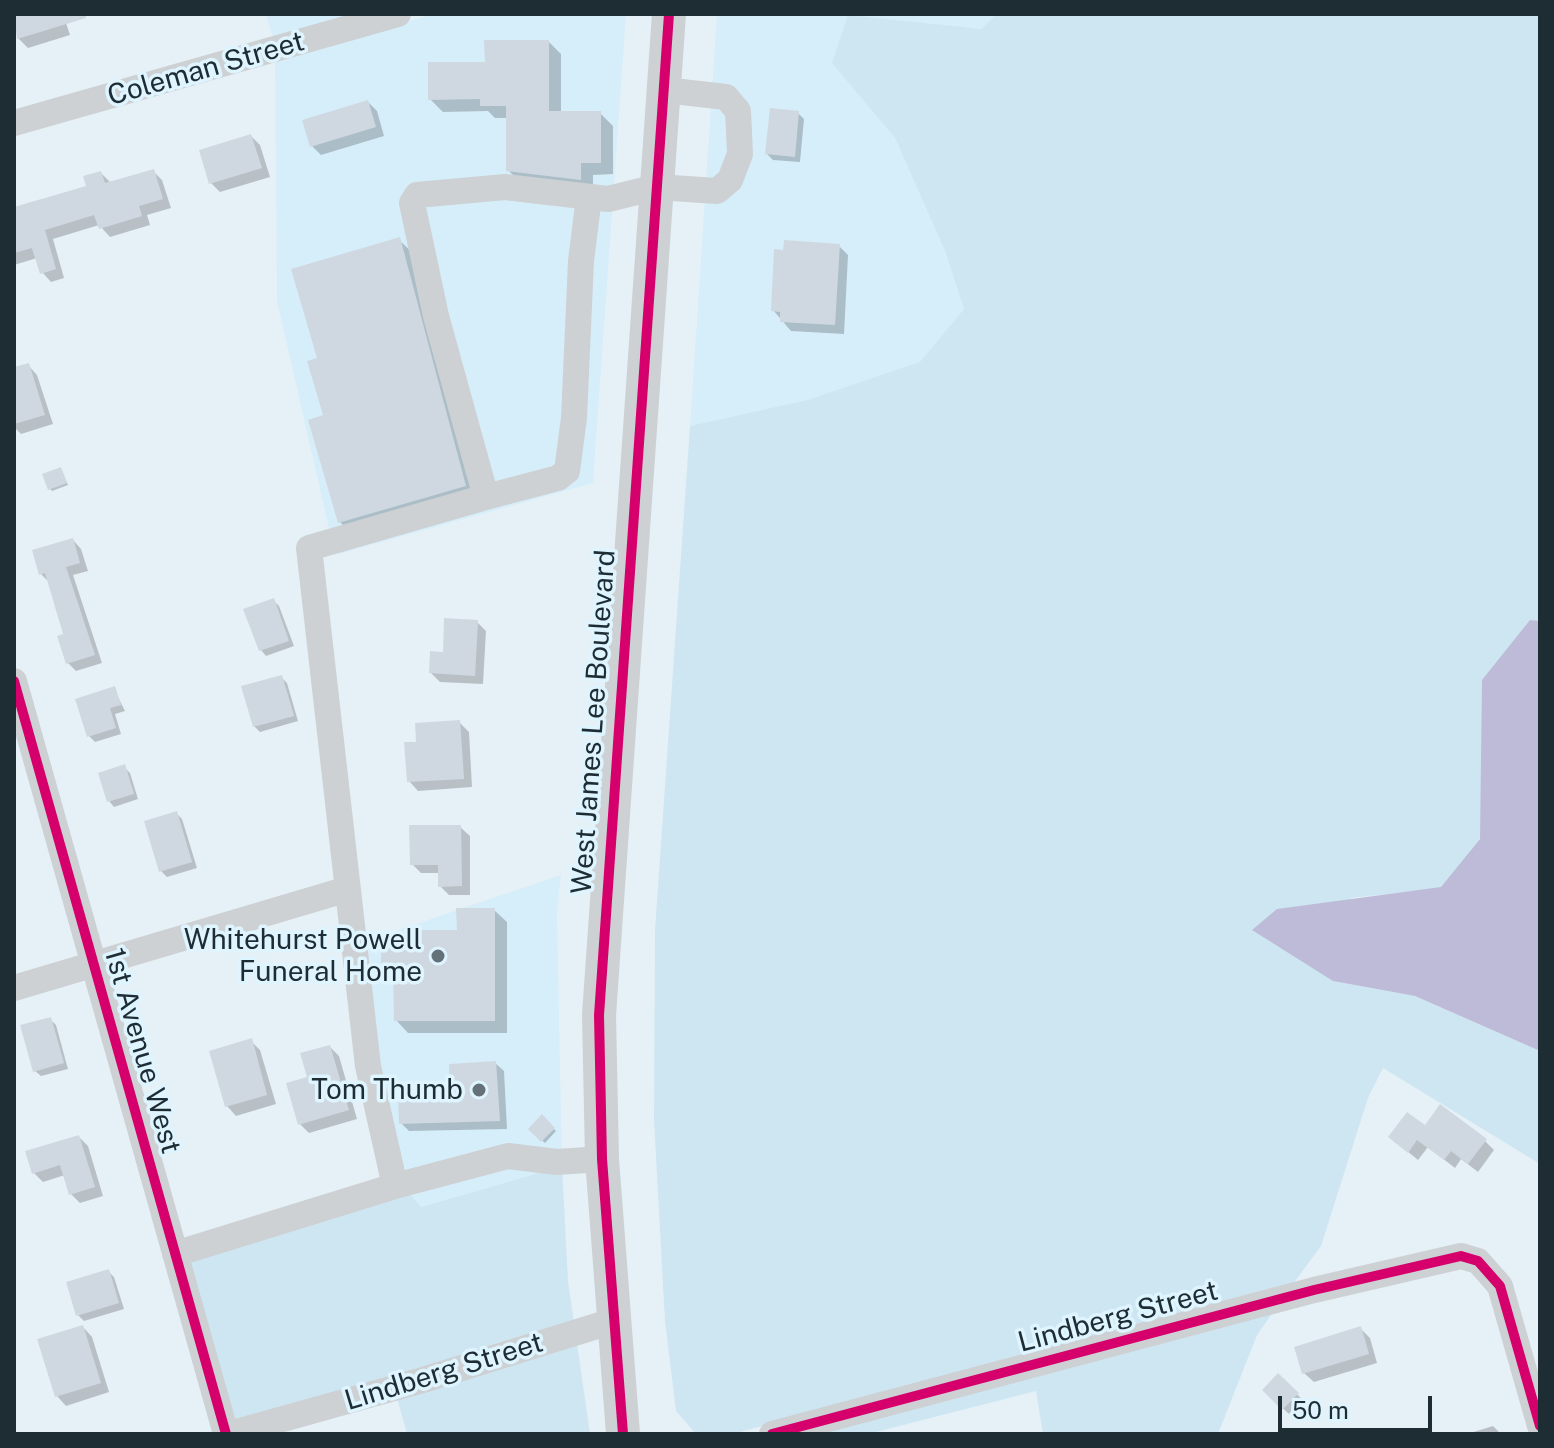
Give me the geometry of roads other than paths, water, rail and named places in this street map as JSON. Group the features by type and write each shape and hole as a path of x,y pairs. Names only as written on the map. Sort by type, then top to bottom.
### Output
{"main road":[{"name":"West James Lee Boulevard","path":"623,1434 602,1159 599,1015 669,14"}],"street":[{"name":"Coleman Street","path":"14,123 398,14"},
{"path":"486,497 436,316 412,203 417,195 505,187 608,199 657,187 717,191 730,180 740,154 738,111 726,97 664,90"},
{"path":"395,1186 368,1066 309,548 558,478 567,471 574,418 581,261 589,197"},
{"name":"1st Avenue West","path":"14,685 91,965 228,1434"},
{"path":"14,988 348,889"},
{"path":"175,1254 395,1186 508,1156 557,1162 602,1159"},
{"name":"Lindberg Street","path":"772,1434 1383,1272 1461,1256 1478,1261 1493,1273 1500,1286 1540,1426"},
{"name":"Lindberg Street","path":"228,1434 423,1380 613,1321"}],"place":[{"name":"Whitehurst Powell Funeral Home","path":"438,956"},
{"name":"Tom Thumb","path":"479,1090"}]}
